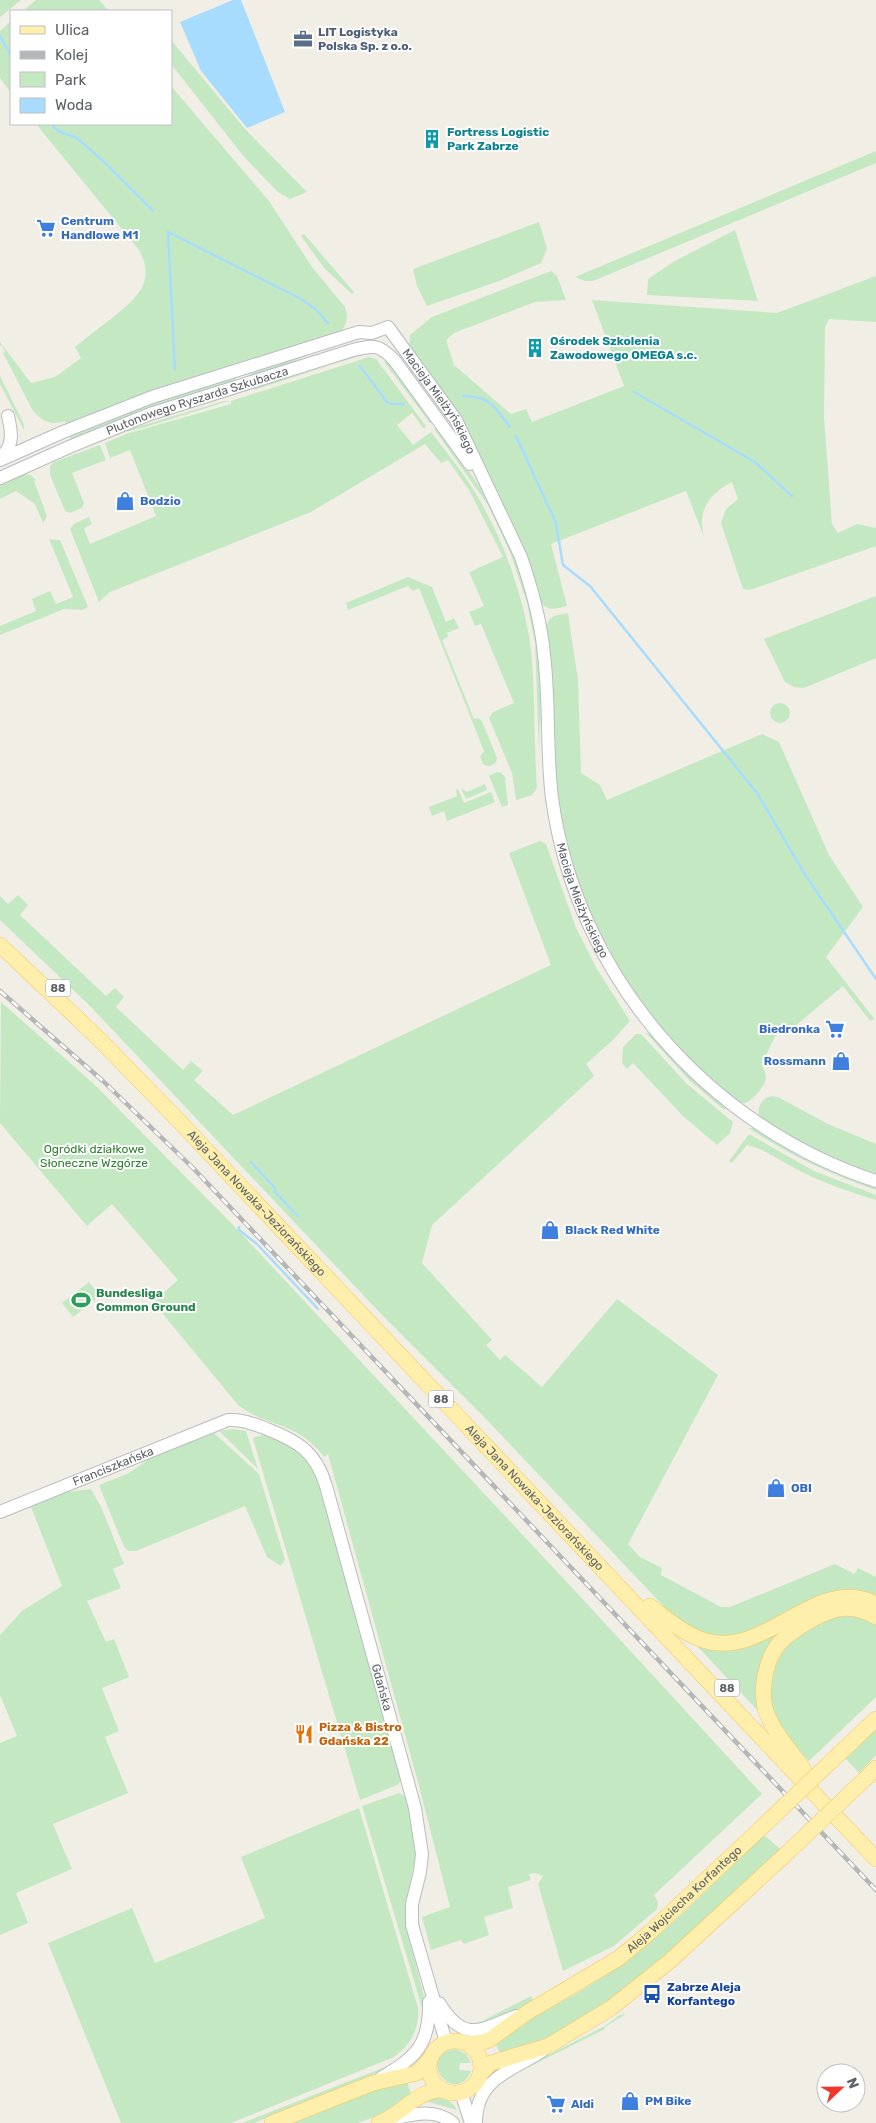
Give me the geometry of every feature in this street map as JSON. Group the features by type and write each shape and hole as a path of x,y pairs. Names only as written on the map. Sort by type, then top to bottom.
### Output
{"main road":[{"name":"Aleja Jana Nowaka-Jeziorańskiego","path":"0,933 104,1031 177,1106 876,1846"},
{"name":"Aleja Jana Nowaka-Jeziorańskiego","path":"0,945 97,1037 185,1128 876,1859"},
{"path":"650,1606 688,1633 705,1640 722,1643 741,1641 761,1634 818,1604 837,1598 856,1597 876,1604"},
{"path":"804,1770 774,1726 765,1706 763,1687 766,1673 776,1648 789,1634 821,1614 830,1611 853,1608 876,1617"},
{"name":"Aleja Wojciecha Korfantego","path":"467,2044 479,2044 489,2040 528,2012 619,1958 649,1933 876,1719"},
{"path":"383,2121 424,2094 436,2090 462,2092 474,2084 480,2074 491,2063 548,2046 604,2013 655,1975 871,1773"},
{"path":"444,2090 431,2079 429,2071 433,2052 446,2042 453,2041 467,2044 479,2056 480,2074"},
{"path":"272,2123 373,2083 417,2073 430,2060"}],"street":[{"name":"Macieja Mielżyńskiego","path":"372,333 388,327 456,420 521,557 540,624 546,675 549,772 560,841 580,904 611,967 663,1041 717,1093 747,1116 791,1144 828,1163 876,1181"},
{"name":"Plutonowego Ryszarda Szkubacza","path":"0,459 171,390 359,332 372,333"},
{"name":"Plutonowego Ryszarda Szkubacza","path":"0,478 150,414 353,350 380,347 395,361"},
{"name":"Macieja Mielżyńskiego","path":"395,361 450,434 491,495"},
{"path":"0,459 11,444 12,432 8,416"},
{"path":"0,470 23,458 30,447"},
{"name":"Franciszkańska","path":"0,1512 228,1420"},
{"name":"Gdańska","path":"228,1420 239,1420 258,1425 295,1441 314,1458 323,1474 399,1745 420,1832 422,1864 411,1920 446,2042"},
{"path":"429,1987 454,2024 471,2031 528,2012"},
{"path":"373,2083 406,2064 426,2037 430,2020 429,1987"},
{"path":"476,2123 477,2106 485,2088 493,2080 548,2046"},
{"path":"462,2092 471,2123"},
{"path":"383,2121 429,2113 440,2115 453,2123"}],"green space":[{"path":"0,0 21,0 0,17"},
{"path":"36,0 99,0 108,10 24,10"},
{"path":"10,22 10,92 0,78 0,31"},
{"path":"172,41 246,130 307,192 290,199 278,192 245,158 172,65"},
{"path":"172,87 269,201 312,267 345,307 347,318 345,325 338,334 94,413 66,424 65,421 50,423 42,419 32,409 3,353 5,352 2,345 0,346 0,342 31,383 55,377 81,358 75,347 121,311 141,289 146,272 139,250 37,125 172,125"},
{"path":"876,151 876,163 593,281 585,281 575,277"},
{"path":"539,222 547,249 541,263 499,281 427,306 417,286 413,269"},
{"path":"735,230 758,301 647,295 648,279 675,261"},
{"path":"304,234 354,292 352,294 325,269 301,236"},
{"path":"551,271 557,276 566,300 535,302 454,333 446,340 454,365 511,414 526,409 532,422 624,386 592,300 777,313 876,276 876,322 829,319 825,327 824,418 832,524 838,533 857,524 876,528 876,546 750,590 743,589 721,523 726,509 738,499 732,482 717,492 707,504 702,519 704,537 686,491 551,544 567,606 552,609 545,607 540,601 526,557 409,348 410,335 432,317"},
{"path":"318,351 273,370 246,377 254,371"},
{"path":"372,352 254,390 256,387 331,365 363,353"},
{"path":"369,357 376,359 426,426 424,429 412,413 397,425 413,445 431,432 476,494 496,531 513,573 525,616 532,659 537,788 532,795 516,800 512,773 489,718 493,712 514,703 481,624 475,626 469,612 484,606 469,572 503,557 469,490 448,460 441,463 425,444 311,512 110,592 99,602 70,529 74,524 89,517 92,524 84,528 90,544 156,516 130,450 110,458 105,443 126,434 231,404 231,401"},
{"path":"387,360 433,421 430,423 384,362"},
{"path":"0,376 24,424 24,430 0,384"},
{"path":"236,377 234,382 71,440 69,435 159,400"},
{"path":"229,401 125,432 77,451 77,449 127,430"},
{"path":"437,426 487,497 521,572 538,640 541,693 539,752 535,643 527,603 510,552 488,505 434,429"},
{"path":"100,445 106,460 72,473 84,503 82,508 70,513 65,511 50,475 50,466 54,462"},
{"path":"24,474 31,475 36,480 34,481 47,516 43,523 35,504 16,491 0,499 0,485"},
{"path":"49,539 60,540 88,607 83,610 64,609 0,635 0,626 36,611 32,599 50,591 56,604 73,597"},
{"path":"408,577 432,587 446,622 454,618 459,628 447,633 448,637 442,640 474,719 478,718 482,721 497,758 496,762 492,765 487,766 483,764 480,756 484,751 419,588 413,591 408,586 348,610 346,603"},
{"path":"876,596 876,658 804,688 794,687 785,682 764,639"},
{"path":"568,613 578,680 581,773 600,785 607,800 762,734 779,742 829,855 863,907 826,957 876,1021 874,1019 870,1021 843,986 795,1026 779,1028 762,1064 766,1075 764,1084 755,1096 745,1103 735,1102 674,1045 632,991 589,912 575,875 557,798 546,630 548,621 552,617"},
{"path":"776,703 784,703 790,709 790,717 784,723 776,723 770,717 770,709"},
{"path":"497,772 505,777 508,805 502,807 489,776"},
{"path":"485,784 487,790 466,799 461,788 467,792"},
{"path":"458,789 464,803 491,792 495,802 447,821 444,811 432,816 429,807 457,796 456,790"},
{"path":"540,841 546,844 576,928 597,969 630,1021 613,1040 586,1064 594,1076 432,1225 422,1263 492,1340 486,1345 500,1360 505,1355 542,1387 617,1299 718,1375 628,1544 640,1557 662,1568 661,1575 721,1607 730,1607 835,1564 854,1574 858,1568 876,1577 876,1599 747,1635 705,1637 671,1614 487,1420 383,1316 90,1006 0,920 0,896 8,904 18,895 28,905 20,915 106,996 115,988 124,997 116,1007 183,1070 191,1061 203,1071 194,1080 233,1115 551,965 509,853"},
{"name":"Ogródki działkowe Słoneczne Wzgórze","path":"1,1002 95,1085 237,1229 762,1794 654,1895 658,1902 657,1909 614,1946 563,1971 538,1884 543,1876 535,1873 529,1874 531,1880 508,1887 513,1908 484,1917 489,1935 464,1944 461,1940 431,1950 422,1917 450,1907 418,1782 328,1454 324,1457 314,1445 303,1437 249,1413 238,1405 153,1302 178,1280 112,1204 87,1226 0,1123"},
{"path":"645,1032 653,1035 690,1076 726,1106 724,1110 689,1080"},
{"path":"636,1034 641,1034 687,1084 733,1122 730,1133 717,1145 683,1116 633,1063 627,1069 622,1063 623,1047"},
{"path":"772,1096 778,1097 828,1124 876,1144 876,1176 808,1148 759,1116 761,1103"},
{"path":"748,1128 754,1128 819,1164 876,1186 876,1190 842,1178 810,1163 778,1147"},
{"path":"749,1134 814,1171 876,1195 876,1200 815,1178 766,1152 747,1145 732,1163 729,1161"},
{"name":"Bundesliga Common Ground","path":"89,1282 100,1296 73,1317 62,1303"},
{"path":"233,1429 246,1431 258,1469 219,1431"},
{"path":"214,1433 259,1474 285,1560 281,1566 267,1557 245,1506 136,1551 128,1551 124,1547 99,1485 129,1473 149,1459"},
{"path":"265,1435 281,1441 294,1449 306,1460 316,1475 400,1773 401,1781 397,1785 360,1800 253,1439"},
{"path":"91,1489 102,1509 124,1564 113,1569 121,1588 87,1601 106,1642 114,1639 129,1677 102,1688 119,1731 105,1737 128,1793 53,1824 72,1869 16,1893 28,1923 0,1935 0,1743 17,1736 0,1695 0,1635 22,1611 62,1586 31,1507 66,1492"},
{"path":"866,1607 781,1636 761,1714 696,1645 774,1633"},
{"path":"843,1612 876,1621 876,1697 809,1761 783,1733 770,1707 770,1669 790,1639"},
{"path":"876,1728 876,1755 859,1773 845,1758"},
{"path":"399,1793 406,1797 414,1835 416,1856 406,1901 405,1924 424,1996 425,2006 423,2011 362,1806"},
{"path":"359,1808 418,2008 416,2030 409,2042 394,2057 231,2123 121,2123 48,1943 132,1908 155,1963 265,1918 241,1857"},
{"path":"764,1835 780,1849 672,1950 608,2002 552,2036 500,2054 495,2042 525,2022 588,1987 638,1952 657,1937"},
{"path":"531,1996 533,2000 504,2017 484,2025 484,2020"},
{"path":"626,2014 605,2027 605,2029 511,2076 509,2075 605,2026 620,2015"},
{"path":"456,2049 466,2054 471,2063 460,2063 459,2070 471,2071 464,2081 456,2084 448,2082 441,2076 438,2060 444,2053"},
{"path":"393,2064 394,2066 254,2123 242,2123"},
{"path":"407,2081 411,2096 380,2115 358,2123 293,2123 373,2091"},
{"path":"432,2097 447,2100 457,2110 425,2101"}],"water":[{"path":"233,0 241,0 285,112 247,128 201,71 180,22"}],"waterway":[{"path":"0,36 10,54"},
{"path":"52,125 58,131 77,138 153,211"},
{"path":"168,232 303,300 315,309 328,323"},
{"path":"168,232 175,370"},
{"path":"360,366 387,402 391,404 404,404"},
{"path":"634,392 755,462 792,496"},
{"path":"463,396 480,398 491,404 510,427"},
{"path":"516,436 556,523 563,565 590,586 757,793 806,876 876,979"},
{"path":"251,1162 275,1188 275,1192 298,1216"},
{"path":"239,1227 239,1230 257,1244 318,1309"}],"railway":[{"path":"0,991 103,1081 193,1168 876,1890"}],"place":[{"name":"LIT Logistyka Polska Sp. z o.o.","path":"303,39"},
{"name":"Fortress Logistic Park Zabrze","path":"432,139"},
{"name":"Centrum Handlowe M1","path":"46,228"},
{"name":"Ośrodek Szkolenia Zawodowego OMEGA s.c.","path":"535,348"},
{"name":"Bodzio","path":"125,501"},
{"name":"Biedronka","path":"835,1029"},
{"name":"Rossmann","path":"841,1061"},
{"name":"Black Red White","path":"550,1230"},
{"name":"Bundesliga Common Ground","path":"81,1300"},
{"name":"OBI","path":"776,1488"},
{"name":"Pizza & Bistro Gdańska 22","path":"304,1734"},
{"name":"Zabrze Aleja Korfantego","path":"652,1994"},
{"name":"PM Bike","path":"630,2101"},
{"name":"Aldi","path":"556,2104"}]}
